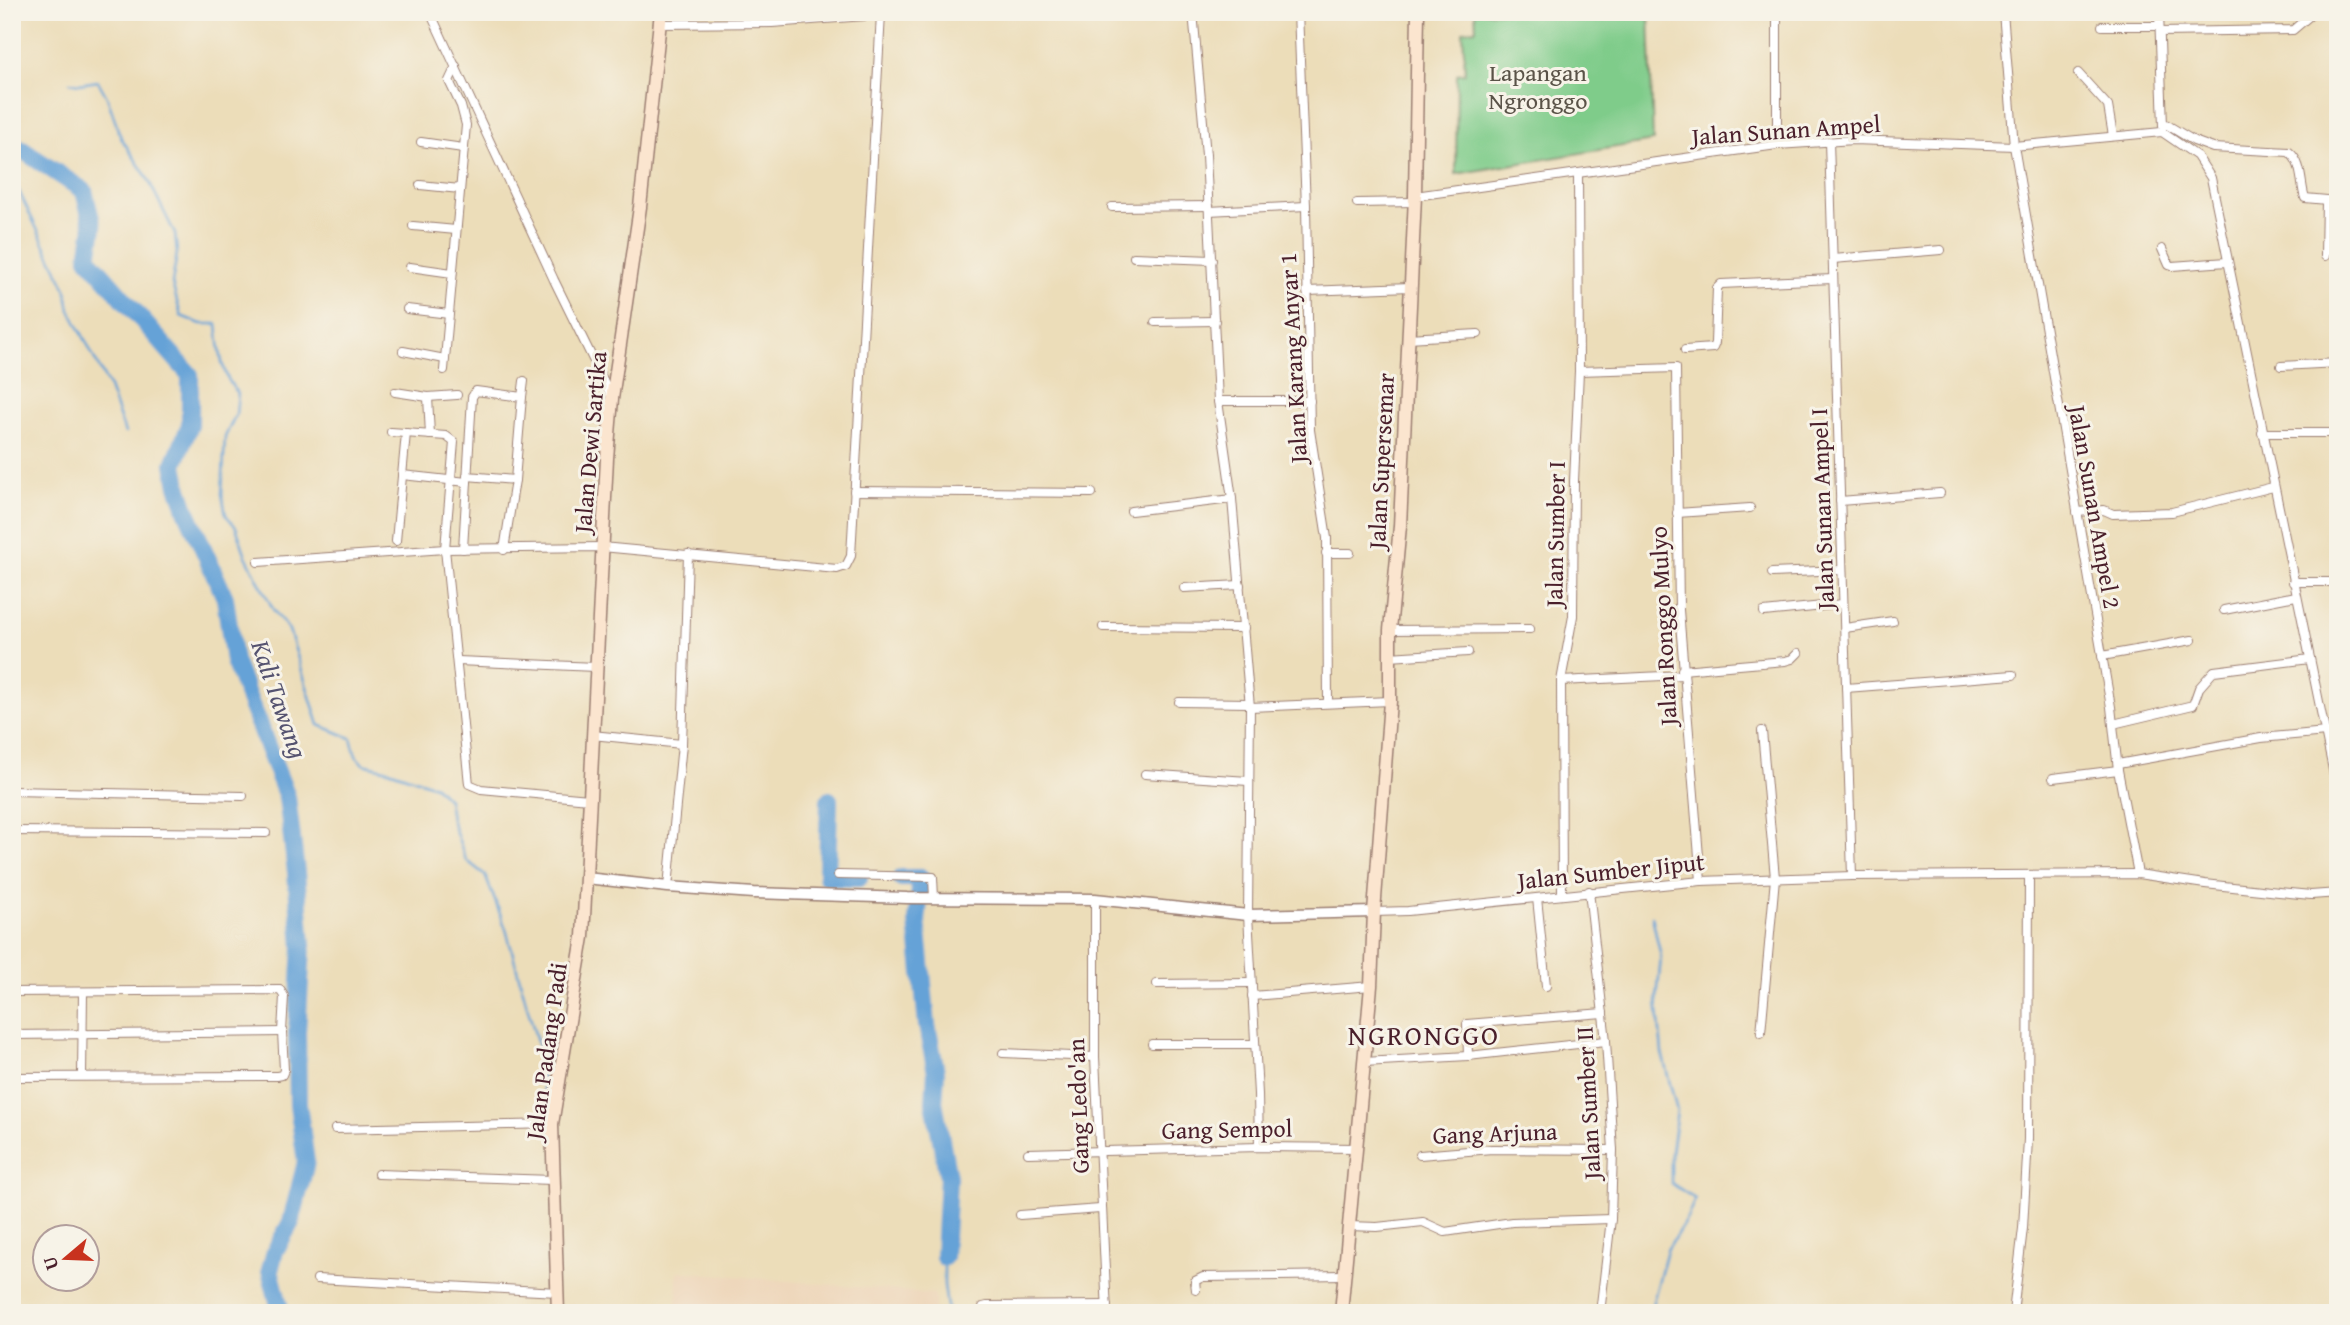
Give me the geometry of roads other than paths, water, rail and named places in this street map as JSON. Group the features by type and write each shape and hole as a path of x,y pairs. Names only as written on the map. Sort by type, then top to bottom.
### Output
{"main road":[{"name":"Jalan Supersemar","path":"1341,1313 1371,986 1390,701 1390,630 1400,526 1415,199 1418,12"},
{"name":"Jalan Dewi Sartika","path":"586,878 595,667 612,399 640,207 660,18"},
{"name":"Jalan Padang Padi","path":"558,1313 552,1124 582,947 586,878"}],"street":[{"path":"430,12 612,399"},
{"path":"660,18 772,23 918,12"},
{"path":"1193,12 1209,208 1218,401 1232,499 1250,705 1248,915 1259,1147"},
{"name":"Jalan Karang Anyar 1","path":"1298,12 1306,206 1310,430 1326,538 1328,702"},
{"path":"1777,12 1777,145"},
{"name":"Jalan Sunan Ampel 2","path":"2003,12 2014,146 2138,874"},
{"path":"2159,12 2163,127 2197,156 2211,178 2338,794"},
{"path":"2102,26 2293,30 2314,12"},
{"path":"258,562 445,549 602,547 842,568 848,564 881,15"},
{"path":"444,370 466,125 461,106 449,81 456,66"},
{"path":"2078,73 2105,101 2113,136"},
{"path":"2163,127 2213,148 2289,152 2299,166 2304,197 2307,200 2338,201"},
{"name":"Jalan Sunan Ampel","path":"1357,203 1415,199 1724,150 1777,145 1829,141 2014,146 2113,136 2163,127"},
{"name":"Jalan Sunan Ampel I","path":"1829,141 1852,876"},
{"path":"421,142 463,148"},
{"name":"Jalan Sumber I","path":"1562,894 1561,681 1573,616 1578,370 1578,173"},
{"path":"420,185 460,189"},
{"path":"2325,256 2326,201"},
{"path":"1112,207 1306,206"},
{"path":"413,226 456,230"},
{"path":"2162,249 2166,260 2172,266 2227,262"},
{"path":"1833,259 1941,250"},
{"path":"1134,257 1212,260"},
{"path":"410,267 452,273"},
{"path":"1685,350 1713,348 1717,288 1721,284 1833,279"},
{"path":"1307,291 1410,287"},
{"path":"407,309 449,314"},
{"path":"1155,322 1215,321"},
{"path":"1408,338 1478,334"},
{"path":"402,351 445,359"},
{"path":"2281,366 2338,363"},
{"name":"Jalan Ronggo Mulyo","path":"1578,370 1676,368 1678,586 1682,672 1701,880"},
{"path":"505,550 524,381"},
{"path":"463,549 473,393 477,391 522,397"},
{"path":"395,392 428,397 457,395"},
{"path":"428,397 430,435"},
{"path":"1218,401 1310,401"},
{"path":"391,432 446,436 454,442 445,549 469,784 481,789 589,799"},
{"path":"396,541 406,433"},
{"path":"2262,433 2338,433"},
{"path":"402,475 450,480 514,480"},
{"path":"2077,512 2172,512 2273,487"},
{"path":"854,491 1092,494"},
{"path":"1840,501 1940,493"},
{"path":"1132,511 1232,499"},
{"path":"1677,513 1750,508"},
{"path":"1326,553 1350,553"},
{"path":"668,887 682,744 688,554"},
{"path":"1772,573 1842,570"},
{"path":"2293,582 2338,582"},
{"path":"1184,588 1240,586"},
{"path":"2224,610 2296,596"},
{"path":"1764,612 1843,604"},
{"path":"1845,628 1893,621"},
{"path":"1103,627 1244,628"},
{"path":"1390,630 1530,629"},
{"path":"2102,656 2192,640"},
{"path":"1389,657 1468,652"},
{"path":"1561,681 1785,661 1798,653"},
{"path":"2113,723 2193,705 2199,688 2214,671 2310,659"},
{"path":"458,661 595,667"},
{"path":"1846,688 2013,676"},
{"path":"1179,702 1250,705 1390,701"},
{"path":"1761,1033 1775,878 1762,731"},
{"path":"2053,778 2261,738 2326,732"},
{"path":"592,735 682,744"},
{"path":"1144,775 1248,781"},
{"path":"12,791 243,796"},
{"path":"12,831 266,833"},
{"name":"Jalan Sumber Jiput","path":"1374,912 1408,911 1701,880 1852,876 2138,874 2279,892 2311,895 2338,893"},
{"path":"838,875 933,877 931,899"},
{"path":"2014,1313 2023,1228 2028,1139 2029,875"},
{"path":"586,878 754,893 931,899 1096,898 1248,915 1374,912"},
{"name":"Jalan Sumber II","path":"1589,891 1606,1041 1613,1150 1611,1219 1600,1313"},
{"name":"Gang Ledo'an","path":"1096,898 1095,1057 1100,1209 1107,1309"},
{"path":"1537,898 1546,986"},
{"path":"1157,984 1250,983"},
{"path":"1252,996 1371,986"},
{"path":"12,992 280,990 284,996 284,1070 281,1076 12,1077"},
{"path":"82,1076 83,992"},
{"path":"1468,1056 1467,1024 1602,1013"},
{"path":"12,1035 282,1032"},
{"path":"1364,1062 1468,1056 1606,1041"},
{"path":"1152,1044 1255,1044"},
{"path":"1003,1053 1095,1057"},
{"path":"335,1129 552,1124"},
{"name":"Gang Sempol","path":"1028,1153 1259,1147 1357,1148"},
{"name":"Gang Arjuna","path":"1420,1155 1492,1149 1613,1150"},
{"path":"378,1174 553,1180"},
{"path":"1020,1214 1100,1209"},
{"path":"1349,1226 1377,1227 1423,1223 1445,1232 1512,1222 1611,1219"},
{"path":"1196,1290 1195,1281 1203,1277 1344,1275"},
{"path":"317,1279 558,1292"},
{"path":"982,1313 985,1306 1011,1309 1107,1309"}],"waterway":[{"path":"70,82 79,84 98,81 107,97 121,138 147,177 175,234 177,253 172,283 181,316 201,324 217,324 224,370 238,394 236,414 225,437 222,494 226,515 236,527 246,556 274,611 289,630 319,725 351,738 356,756 363,764 435,786 448,799 451,819 466,860 485,875 506,929 539,1049 544,1096"},
{"name":"Kali Tawang","path":"12,143 84,191 93,227 88,258 190,375 190,425 174,464 178,486 225,598 234,661 287,797 296,872 302,946 297,1033 298,1104 306,1162 291,1222 275,1251 270,1270 281,1313"},
{"path":"12,177 66,289 70,310 108,385 125,433"},
{"path":"829,800 827,877 859,878"},
{"path":"901,878 921,878 917,921 927,1025 936,1072 934,1102 948,1177 944,1257"},
{"path":"1650,1313 1667,1250 1687,1218 1695,1199 1671,1183 1671,1152 1677,1111 1662,1053 1657,999 1661,957 1652,916"},
{"path":"944,1257 948,1313"}],"district":[{"name":"NGRONGGO","path":"1424,1034"}],"park label":[{"name":"Lapangan Ngronggo","path":"1538,86"}]}
